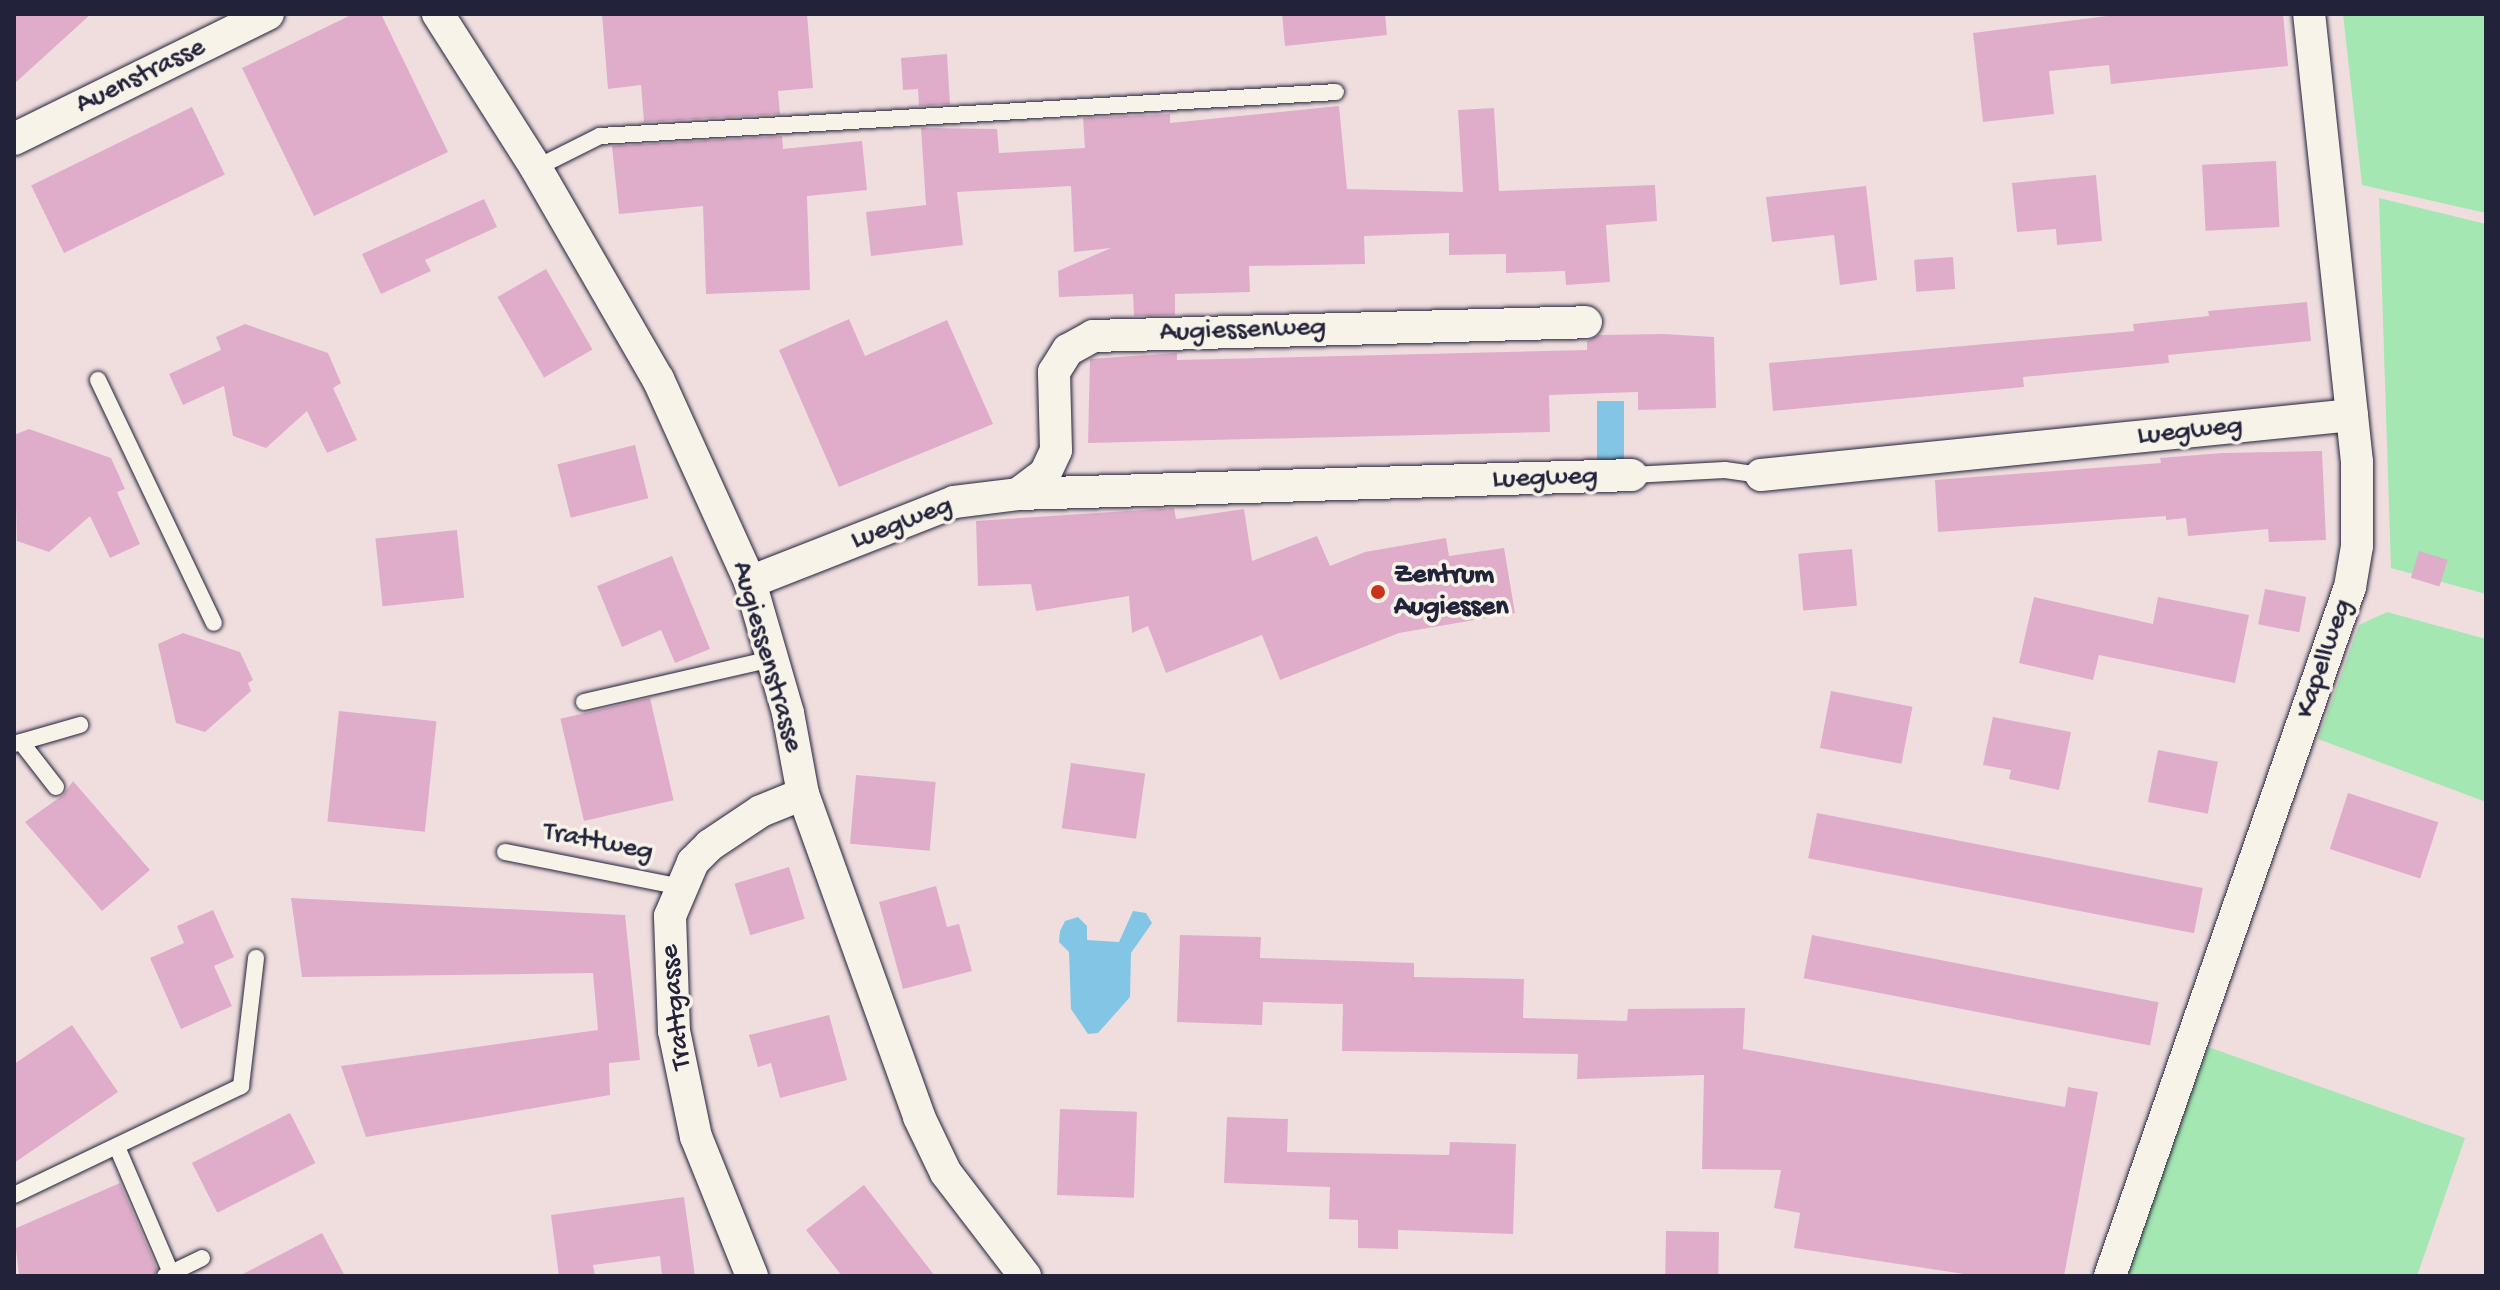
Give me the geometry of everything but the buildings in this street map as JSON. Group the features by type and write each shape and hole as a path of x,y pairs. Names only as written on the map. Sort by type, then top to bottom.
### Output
{"street":[{"name":"Auenstrasse","path":"14,139 268,14"},
{"name":"Augiessenstrasse","path":"438,14 536,168 658,379 750,582 772,659 803,794 919,1117 946,1173 1025,1276"},
{"name":"Kapellweg","path":"2110,1276 2350,587 2360,503 2309,14"},
{"name":"Augiessenweg","path":"1018,494 1045,474 1056,450 1054,372 1068,350 1093,336 1586,322"},
{"name":"Luegweg","path":"1761,475 2352,415"},
{"name":"Luegweg","path":"750,582 954,502 1018,494 1632,475"},
{"name":"Trattgasse","path":"752,1276 696,1137 674,1031 668,947 670,916 693,862 710,845 761,811 803,794"}],"lane":[{"path":"536,168 600,136 1336,92"},
{"path":"98,380 214,623"},
{"name":"Luegweg","path":"1632,475 1725,470 1761,475"},
{"path":"584,702 772,659"},
{"path":"56,787 18,743 80,725"},
{"name":"Trattweg","path":"505,852 681,887"},
{"path":"14,1195 241,1086 256,958"},
{"path":"117,1147 168,1274 202,1258"}],"green space":[{"path":"2343,14 2486,14 2486,213 2362,185"},
{"path":"2379,198 2486,224 2486,594 2391,568"},
{"path":"2387,612 2486,639 2486,802 2318,739 2359,625"},
{"path":"2208,1047 2465,1138 2417,1276 2126,1276"}],"water":[{"path":"1597,401 1624,401 1624,460 1597,460"},
{"path":"1133,911 1146,913 1152,923 1131,953 1130,997 1098,1033 1088,1034 1071,1009 1069,952 1059,942 1060,931 1065,921 1078,917 1087,926 1087,940 1119,942"}],"place":[{"name":"Zentrum Augiessen","path":"1378,592"}]}
